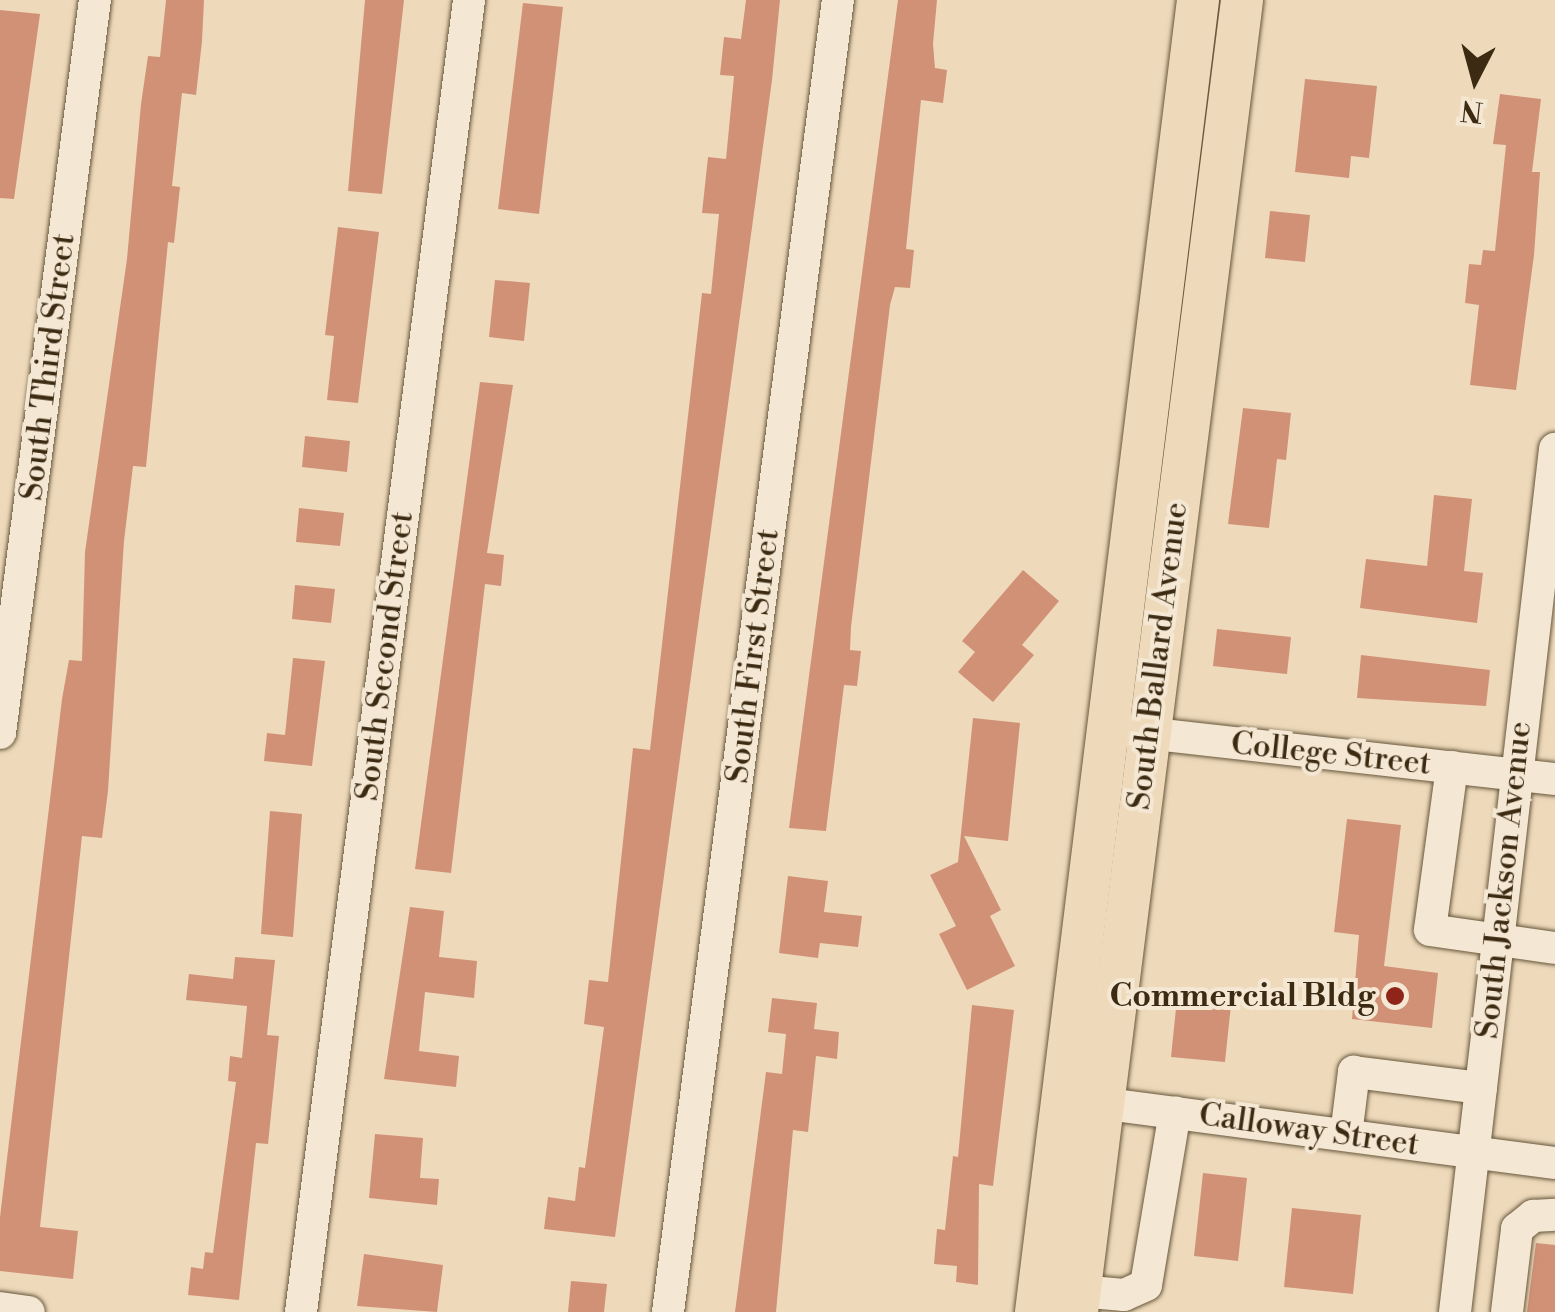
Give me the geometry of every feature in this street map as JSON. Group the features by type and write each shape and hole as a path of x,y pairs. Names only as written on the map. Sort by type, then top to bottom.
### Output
{"main road":[{"name":"South Ballard Avenue","path":"1078,1301 1105,1104 1127,731 1182,126 1198,0"},
{"name":"South Ballard Avenue","path":"1036,1312 1063,1098 1225,132 1242,0"},
{"path":"1182,126 1225,132"}],"street":[{"name":"South Third Street","path":"0,733 96,0"},
{"name":"South Second Street","path":"301,1312 469,0"},
{"name":"South First Street","path":"668,1312 838,0"},
{"name":"South Jackson Avenue","path":"1455,1312 1555,449"},
{"name":"College Street","path":"1127,731 1555,779"},
{"path":"1452,767 1430,930 1555,948"},
{"path":"1346,1135 1354,1072 1481,1088"},
{"name":"Calloway Street","path":"1063,1098 1555,1163"},
{"path":"1078,1301 1124,1296 1146,1285 1175,1112"},
{"path":"1507,1312 1518,1229 1533,1216 1555,1215"},
{"path":"0,1308 29,1312"}],"building":[{"path":"166,0 204,0 202,41 196,95 182,93 172,186 180,187 174,243 168,242 146,467 133,466 124,541 108,791 102,838 82,836 40,1227 78,1231 73,1279 0,1271 0,1217 62,699 69,660 82,661 85,552 127,259 141,104 148,56 160,57"},
{"path":"365,0 404,0 382,194 348,191"},
{"path":"746,0 780,0 772,80 615,1237 544,1229 548,1197 575,1201 579,1167 585,1168 604,1027 584,1024 589,980 608,982 633,748 650,750 702,293 711,294 719,214 702,213 708,157 726,159 734,76 720,75 724,37 741,39"},
{"path":"898,0 937,0 933,44 935,68 947,70 943,103 921,100 906,249 914,250 910,288 895,287 890,305 851,627 850,650 861,651 857,686 844,685 826,831 789,828"},
{"path":"523,3 563,7 539,214 498,209"},
{"path":"0,10 40,14 14,199 0,198"},
{"path":"1305,79 1377,86 1369,158 1351,156 1349,178 1295,172"},
{"path":"1500,94 1541,99 1532,172 1540,172 1534,255 1516,390 1470,385 1479,305 1465,303 1469,264 1481,265 1483,250 1495,251 1506,145 1493,144"},
{"path":"1270,211 1310,215 1305,262 1265,258"},
{"path":"338,227 379,232 358,403 327,400 334,336 325,335"},
{"path":"495,280 530,283 524,341 489,337"},
{"path":"480,382 513,385 487,553 504,555 501,586 485,584 451,873 415,869"},
{"path":"1243,408 1291,413 1286,460 1277,459 1269,528 1228,524"},
{"path":"305,436 350,441 347,472 302,467"},
{"path":"1434,495 1472,499 1464,571 1483,573 1477,623 1360,608 1366,559 1427,566"},
{"path":"299,508 344,513 340,546 296,542"},
{"path":"1023,570 1059,601 1022,645 1034,655 993,702 958,672 975,652 962,641"},
{"path":"295,585 335,589 331,623 292,619"},
{"path":"1217,629 1291,637 1287,674 1213,666"},
{"path":"1361,655 1490,670 1486,706 1357,698"},
{"path":"293,658 325,661 312,766 264,761 267,733 285,735"},
{"path":"973,718 1020,723 1008,841 964,836 1001,910 990,916 1015,966 967,990 939,934 956,926 930,875 958,862"},
{"path":"270,811 302,814 293,937 261,934"},
{"path":"1347,819 1401,825 1384,966 1438,973 1432,1028 1352,1019 1359,935 1334,932"},
{"path":"788,876 828,881 824,912 862,916 858,947 820,943 818,958 779,953"},
{"path":"410,907 444,911 439,957 477,961 474,998 425,992 419,1051 459,1056 456,1087 384,1079"},
{"path":"235,957 275,960 267,1035 279,1036 268,1144 256,1143 239,1300 188,1295 191,1267 203,1269 205,1252 213,1253 236,1082 228,1081 230,1056 242,1058 247,1006 186,1000 189,974 233,979"},
{"path":"1178,989 1232,995 1225,1062 1171,1057"},
{"path":"772,998 817,1003 814,1029 839,1032 837,1059 816,1056 808,1132 793,1130 776,1312 735,1312 766,1072 782,1074 786,1034 768,1032"},
{"path":"972,1005 1014,1010 993,1186 979,1184 978,1285 956,1282 957,1266 934,1264 937,1229 945,1230 953,1156 958,1157"},
{"path":"375,1134 423,1138 420,1178 439,1179 437,1205 369,1198"},
{"path":"1203,1173 1247,1178 1238,1261 1194,1256"},
{"path":"1292,1208 1361,1215 1353,1294 1284,1287"},
{"path":"1536,1243 1555,1245 1555,1312 1527,1312"},
{"path":"364,1254 443,1265 437,1312 357,1306"},
{"path":"571,1281 607,1284 604,1312 568,1312"}],"place":[{"name":"Commercial Bldg","path":"1395,996"}]}
